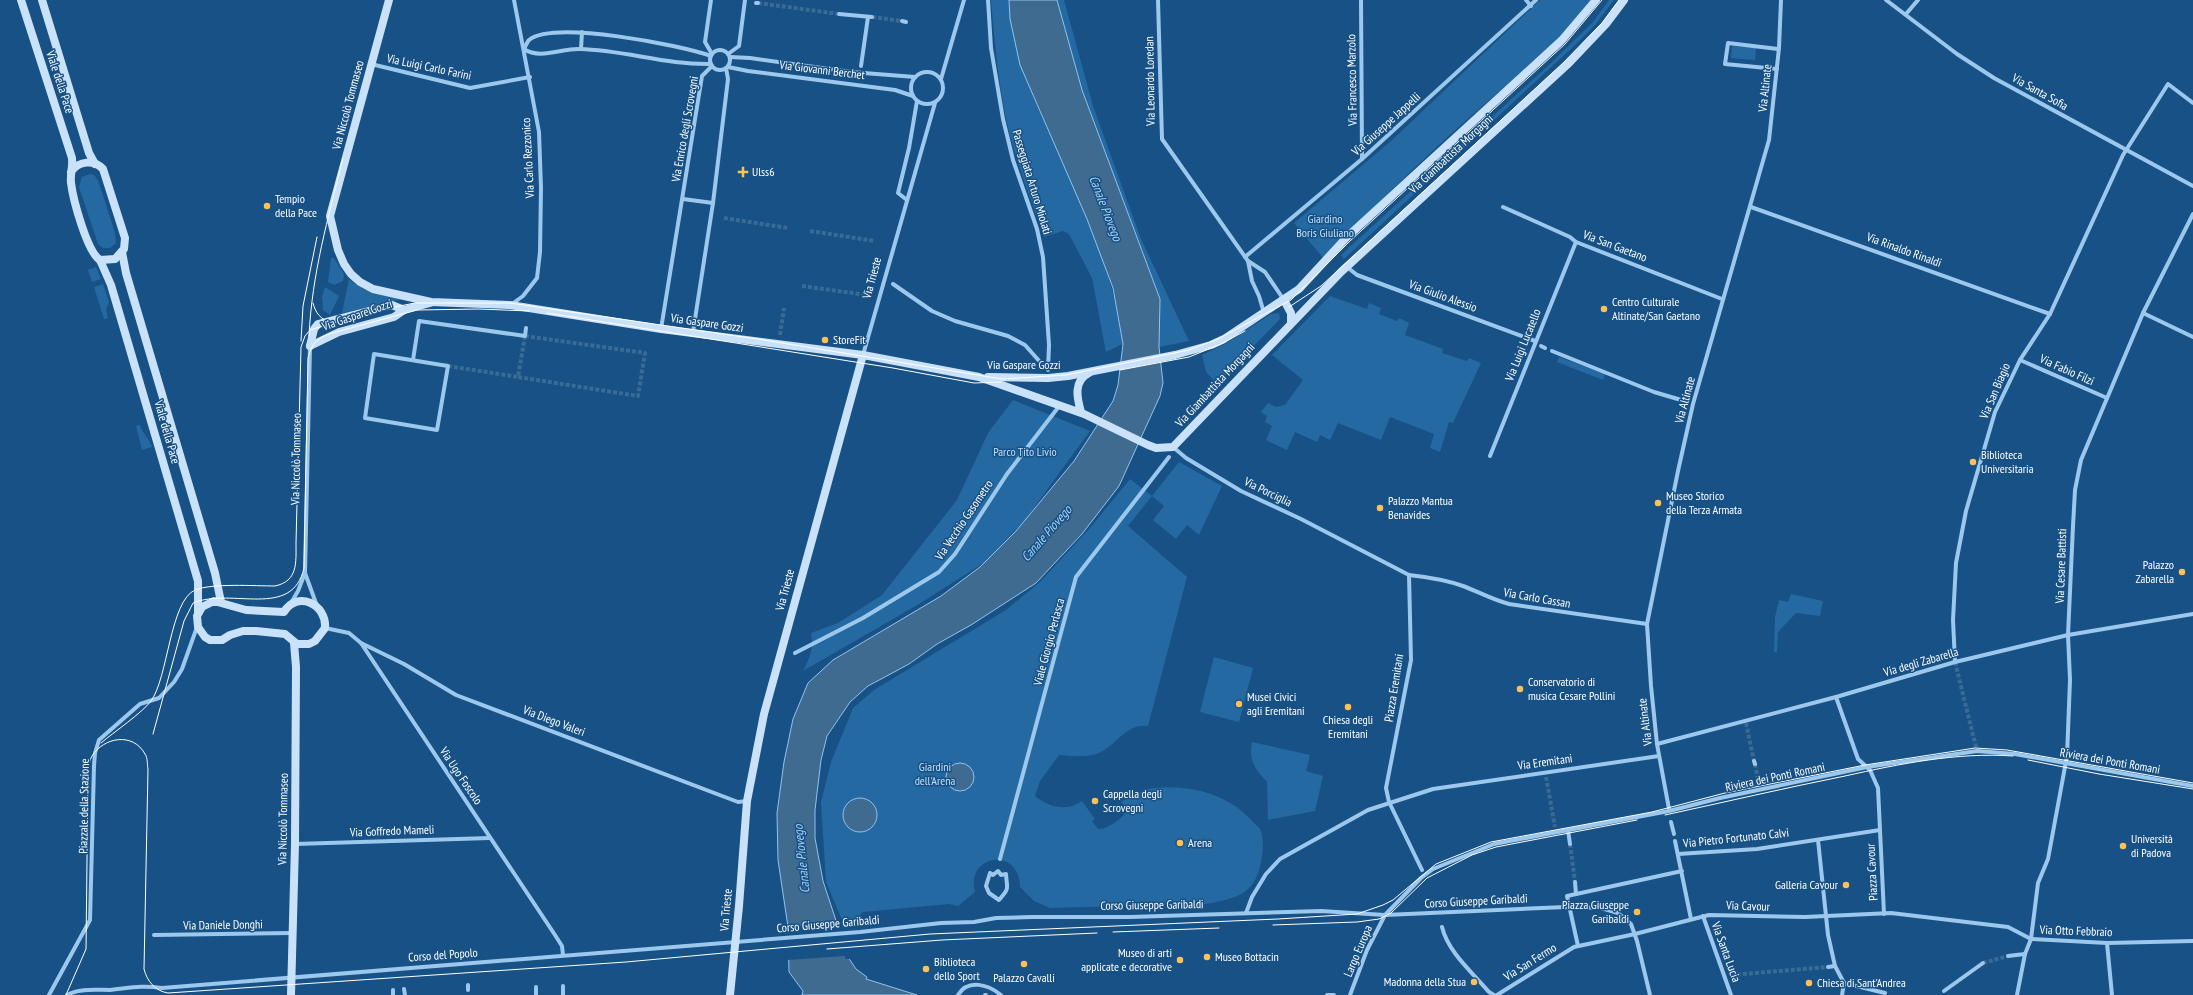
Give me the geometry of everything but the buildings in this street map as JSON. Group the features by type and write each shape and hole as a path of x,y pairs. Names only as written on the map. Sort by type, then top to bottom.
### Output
{"street":[{"name":"Viale della Pace","path":"21,0 68,146 72,163 71,185 89,244 93,254 100,260 111,285 198,581 198,627"},
{"name":"Viale della Pace","path":"42,0 89,153 95,164 104,172 124,234 126,244 122,252 126,273 215,573 221,602"},
{"name":"Via Niccolò Tommaseo","path":"330,216 389,0"},
{"name":"Via Carlo Rezzonico","path":"510,305 523,296 537,278 540,252 540,132 514,0"},
{"name":"Via Enrico degli Scrovegni","path":"662,329 702,76 711,65 711,55 705,42 711,0"},
{"path":"693,332 713,203 728,79 727,68 729,55 739,46 745,0"},
{"name":"Via Trieste","path":"730,995 736,942 747,801 764,714 907,200 935,103 943,92 940,79 964,0"},
{"name":"Passeggiata Arturo Miolati","path":"988,0 991,48 1003,119 1013,160 1036,228 1043,257 1049,346 1048,370"},
{"name":"Via Leonardo Loredan","path":"1158,0 1162,139 1204,196 1246,259"},
{"name":"Via Francesco Marzolo","path":"1361,0 1362,159"},
{"path":"1526,0 1531,6"},
{"name":"Via Giuseppe Jappelli","path":"1246,259 1362,159 1536,0"},
{"name":"Via Giambattista Morgagni","path":"1096,371 1175,355 1211,345 1264,313 1299,289 1347,237 1562,40 1596,0"},
{"name":"Via Giambattista Morgagni","path":"1173,447 1291,322 1347,266 1569,63 1606,24 1624,0"},
{"name":"Via Altinate","path":"1669,809 1657,744 1650,686 1647,624 1693,404 1722,299 1752,207 1769,140 1777,69 1781,0"},
{"name":"Via Santa Sofia","path":"1886,0 1957,54 1994,78 2193,186"},
{"path":"1906,14 1918,0"},
{"path":"841,14 870,17 861,66"},
{"path":"711,65 686,65 580,49 532,54 524,49 529,41 536,38 570,31 689,48 711,55 718,50 729,55"},
{"path":"580,49 582,32"},
{"path":"1777,69 1725,64 1728,43 1778,49"},
{"name":"Via Giovanni Berchet","path":"729,55 851,72 915,78"},
{"name":"Via Luigi Carlo Farini","path":"371,64 470,88 530,77"},
{"name":"Via Enrico degli Scrovegni","path":"711,65 717,70 727,68"},
{"name":"Via Giovanni Berchet","path":"727,68 895,90 913,96"},
{"path":"935,103 924,104 917,101 913,96 911,86 915,78 926,72 934,73 940,79"},
{"name":"Via San Biagio","path":"1955,662 1953,620 1956,563 1966,511 1995,412 2020,360 2050,314 2126,150 2168,84 2193,103"},
{"path":"907,200 898,193 909,148 917,101"},
{"path":"71,172 80,164 88,162 95,164"},
{"name":"Via Enrico degli Scrovegni","path":"683,199 713,203"},
{"name":"Via San Gaetano","path":"1503,207 1570,237 1576,242 1722,299"},
{"name":"Via Rinaldo Rinaldi","path":"1752,207 2050,314"},
{"name":"Via Cesare Battisti","path":"2017,995 2025,954 2031,939 2038,883 2048,859 2065,763 2070,680 2068,635 2075,490 2081,460 2143,313 2193,214"},
{"name":"Via Gaspare Gozzi","path":"330,216 338,250 351,274 360,282 373,289 431,302 510,305 662,329 863,355 979,376 1061,404 1156,448 1173,447"},
{"name":"Via Luigi Lucatello","path":"1490,456 1576,242"},
{"path":"100,260 115,258 122,252"},
{"path":"1246,259 1265,272 1291,313 1291,322"},
{"path":"1246,259 1252,281 1260,296 1264,313"},
{"name":"Via Giulio Alessio","path":"1347,266 1357,275 1535,341"},
{"path":"893,284 932,312 955,321 1008,336 1025,345 1041,363 1041,368"},
{"name":"Via Gaspare Gozzi","path":"310,346 339,332 394,317 404,310 431,302"},
{"name":"Via Gaspare Gozzi","path":"310,346 314,329 318,324 392,306 404,310"},
{"path":"2143,313 2193,337"},
{"path":"413,360 419,321 525,336 526,328"},
{"name":"Via Niccolò Tommaseo","path":"286,609 298,591 305,573 310,346"},
{"path":"1552,351 1654,392 1688,402"},
{"path":"374,354 413,360 448,366 437,430 365,418 374,354"},
{"name":"Via Fabio Filzi","path":"2020,360 2107,398"},
{"path":"1083,413 1077,400 1078,383 1084,376 1096,371"},
{"name":"Via Gaspare Gozzi","path":"979,376 1048,378 1096,371"},
{"name":"Via Vecchio Gasometro","path":"795,653 863,618 939,572 955,554 1007,474 1061,404"},
{"name":"Via Porciglia","path":"1173,447 1186,458 1241,491 1359,549 1409,576"},
{"name":"Viale Giorgio Perlasca","path":"1000,859 1076,577 1080,569 1169,457"},
{"name":"Via Niccolò Tommaseo","path":"305,573 317,606"},
{"name":"Via Carlo Cassan","path":"1409,576 1426,577 1463,586 1509,604 1647,624"},
{"name":"Piazza Eremitani","path":"1389,802 1386,788 1411,660 1409,576"},
{"path":"198,613 208,603 221,602 230,607 286,609 304,601 317,606 324,618 325,628 316,641 302,645 294,643 284,634 256,631 243,631 230,635 222,640 210,640 205,637 198,627"},
{"name":"Via degli Zabarella","path":"1657,744 1746,722 1955,662 2068,635 2193,614"},
{"name":"Piazzale della Stazione","path":"49,995 90,920 94,766 95,753 100,740 140,704 159,698 174,682 182,670 198,627"},
{"name":"Via Ugo Foscolo","path":"325,628 349,633 361,643 555,935 562,946 563,955"},
{"name":"Via Niccolò Tommaseo","path":"291,995 295,844 296,667 294,643"},
{"name":"Via Diego Valeri","path":"361,643 404,664 456,695 738,802 747,801"},
{"name":"Piazza Cavour","path":"1836,697 1858,759 1867,767 1878,788 1884,914"},
{"name":"Riviera dei Ponti Romani","path":"1385,915 1421,878 1433,869 1494,844 1669,812 1760,788 1867,767 1978,751 1996,751 2193,786"},
{"name":"Via Eremitani","path":"1389,802 1433,789 1659,756"},
{"path":"1545,772 1546,777"},
{"path":"1246,913 1252,897 1266,874 1280,859 1355,816 1389,802 1422,870"},
{"path":"1671,822 1674,834"},
{"path":"1555,827 1556,832"},
{"path":"1568,830 1570,844"},
{"name":"Piazza Cavour","path":"1796,842 1880,830"},
{"name":"Via Goffredo Mameli","path":"295,844 490,838"},
{"path":"1818,840 1826,925 1835,966 1844,984 1842,995"},
{"path":"1676,841 1678,854 1682,871 1691,919 1636,934 1576,947 1568,896 1682,871"},
{"name":"Via Pietro Fortunato Calvi","path":"1678,854 1757,849 1796,842"},
{"path":"998,871 1000,875 1006,874 1008,887 999,900 991,896 986,886 990,873 993,875 998,871"},
{"path":"1575,882 1576,894"},
{"path":"1570,907 1601,908 1618,913 1631,924 1636,934 1650,995"},
{"name":"Corso Giuseppe Garibaldi","path":"736,942 860,932 996,918 1130,917 1322,911 1385,915 1570,907"},
{"name":"Piazza Cavour","path":"1805,917 1891,913"},
{"name":"Via Otto Febbraio","path":"1891,913 2008,927 2031,939 2106,943 2193,941"},
{"name":"Largo Europa","path":"1350,995 1367,950 1385,915"},
{"name":"Via Cavour","path":"1691,919 1702,916 1805,917"},
{"name":"Via Santa Lucia","path":"1702,916 1731,995"},
{"path":"1442,927 1445,940 1460,959 1489,992 1496,995"},
{"name":"Via Daniele Donghi","path":"154,935 292,933"},
{"name":"Corso del Popolo","path":"67,995 78,991 140,986 162,988 292,976 736,942"},
{"path":"2106,943 2112,995"},
{"name":"Via San Fermo","path":"1496,995 1576,947"},
{"path":"2008,956 2025,954"},
{"path":"1944,991 1983,963"},
{"path":"1828,966 1835,966"},
{"path":"1724,976 1731,975"},
{"path":"1844,984 1885,993"},
{"path":"468,985 468,990"},
{"path":"958,995 961,990 977,985 986,986 1001,995"},
{"path":"563,986 563,995"},
{"path":"536,987 536,995"},
{"path":"162,988 162,995"},
{"path":"404,989 405,995"},
{"path":"393,990 393,995"},
{"path":"1328,995 1334,995"}],"green space":[{"path":"991,0 1009,0 1014,37 1024,72 1086,215 1105,266 1119,317 1123,344 1106,352 1092,278 1069,234 1063,231 1044,237 1018,164 1000,87"},
{"path":"1057,0 1064,0 1093,106 1141,239 1189,341 1159,347 1160,299 1082,90"},
{"name":"Giardino Boris Giuliano","path":"1540,0 1593,0 1580,16 1550,47 1432,151 1323,258 1294,223 1391,141"},
{"path":"1609,0 1614,0 1596,24 1575,45 1344,259 1341,255 1551,63 1593,22"},
{"path":"1732,46 1756,48 1755,60 1731,58"},
{"path":"90,174 94,175 98,180 115,233 116,243 110,248 103,248 98,244 79,187 82,177"},
{"path":"331,258 334,258 344,274 343,281 334,285 328,282"},
{"path":"96,267 101,279 92,282 88,270"},
{"path":"349,279 361,288 368,291 388,297 403,299 342,313"},
{"path":"103,284 109,302 106,310 108,318 104,319 94,287"},
{"path":"325,287 339,296 330,315 323,310 322,296"},
{"path":"1330,296 1367,309 1369,303 1381,308 1379,314 1397,321 1399,318 1409,323 1405,335 1443,349 1442,353 1467,361 1469,358 1481,363 1453,423 1449,422 1440,452 1430,448 1434,434 1390,417 1381,440 1338,423 1330,440 1320,435 1317,442 1295,432 1287,450 1266,440 1272,426 1265,422 1267,416 1261,412 1268,403 1276,407 1285,405 1303,380 1272,355"},
{"path":"1279,313 1280,319 1217,384 1206,372 1202,355 1225,344 1271,314"},
{"path":"1559,357 1605,374 1603,380 1557,362"},
{"name":"Parco Tito Livio","path":"1013,400 1090,431 1025,520 985,562 919,604 803,671 811,653 811,633 838,623 882,595 957,500 988,433"},
{"path":"140,425 152,447 142,450 136,426"},
{"path":"1179,462 1222,486 1199,535 1187,525 1176,539 1153,520 1164,506 1152,496"},
{"name":"Giardini dell'Arena","path":"1130,479 1152,496 1128,526 1187,577 1148,726 1141,726 1128,731 1097,754 1080,756 1059,755 1040,781 1035,796 1046,803 1058,807 1070,806 1082,801 1095,819 1092,821 1098,829 1111,825 1123,816 1127,809 1121,802 1145,790 1167,787 1181,788 1208,793 1220,798 1243,812 1260,829 1263,842 1260,869 1251,886 1237,896 1206,904 1050,908 1034,901 1020,887 1018,874 1012,865 1003,861 994,860 985,863 978,869 974,879 975,892 958,906 949,904 863,912 859,916 859,921 842,920 826,882 821,802 831,762 853,708 874,690 1006,610 1040,582 1090,528"},
{"path":"1791,594 1823,601 1820,616 1796,613 1778,632 1777,652 1774,652 1775,617 1779,600 1788,602"},
{"path":"1214,657 1253,668 1239,722 1200,712"},
{"path":"1252,742 1310,755 1306,771 1323,776 1315,811 1268,820 1267,782 1256,769 1252,759"}],"water":[{"name":"Canale Piovego","path":"1009,0 1057,0 1082,90 1160,299 1159,347 1163,383 1160,396 1119,486 1082,534 1036,583 971,625 937,644 909,664 868,686 850,702 827,736 821,760 815,810 815,838 823,881 848,957 856,969 867,977 866,979 917,995 802,995 803,991 789,972 788,927 778,860 777,813 784,762 793,719 808,683 833,660 941,596 980,567 1016,531 1074,461 1113,401 1118,385 1123,344 1113,288 1087,219 1020,65 1010,19"},
{"path":"960,763 970,767 974,777 970,787 960,791 950,787 946,777 950,767"},
{"path":"863,798 872,803 876,808 876,822 872,827 867,831 857,832 853,831 844,822 843,812 844,808 853,799"}],"pier":[{"path":"838,923 851,959 845,959 845,956 787,960 786,927"}],"tunnel":[{"path":"758,3 839,14"},
{"path":"872,17 902,21"},
{"path":"724,218 788,228"},
{"path":"810,231 875,241"},
{"path":"802,286 867,295"},
{"path":"780,335 784,308"},
{"path":"525,336 645,353 638,396 518,377 525,336"},
{"path":"448,366 518,377"},
{"path":"1955,662 1977,751"},
{"path":"1746,723 1754,761"},
{"path":"1755,764 1759,786"},
{"path":"1546,777 1555,827"},
{"path":"1570,844 1575,882"},
{"path":"1983,963 2008,956"},
{"path":"1731,975 1828,967"}],"tram line":[{"path":"101,743 135,717 151,701 162,676 180,609 187,597 195,590 212,586 275,586 283,584 292,575 296,557 301,347 305,336 310,330 374,311 415,303 510,303 764,340 1002,379 1066,375 1189,350 1218,339 1291,300 1350,241 1565,44 1602,0"},
{"path":"1289,307 1321,286 1563,63 1602,23 1619,0"},
{"path":"309,336 313,290 317,268 343,158"},
{"path":"301,341 303,306 317,237"},
{"path":"313,303 319,315 330,323"},
{"path":"153,734 184,621 193,603 208,599 274,598 287,593 297,584 304,568 308,358 311,348 316,341 332,333 417,310 479,309 529,311"},
{"path":"547,313 893,368 974,383 1001,382"},
{"path":"1120,370 1189,357 1221,344 1245,331"},
{"path":"66,995 86,949 89,764 91,758 97,750 111,741 118,740 133,742 140,747 147,759 144,969 147,978 152,985 155,988 168,993 626,962 930,934 1278,919 1357,914 1393,900 1436,864 1491,842 1652,812 1725,793 1865,765 1975,748 2007,750 2193,783"},
{"path":"1665,815 1907,763 1949,757 1992,755 2013,756"},
{"path":"2028,760 2099,774 2193,789"},
{"path":"1273,925 1357,922 1379,919 1391,913 1427,878 1472,855 1496,847 1637,820"},
{"path":"1113,932 1219,928"},
{"path":"827,949 942,940 1097,933"}],"place":[{"name":"Ulss6","path":"743,172"},
{"name":"Tempio della Pace","path":"267,206"},
{"name":"Centro Culturale Altinate/San Gaetano","path":"1604,309"},
{"name":"StoreFit","path":"825,340"},
{"name":"Biblioteca Universitaria","path":"1973,462"},
{"name":"Museo Storico della Terza Armata","path":"1658,503"},
{"name":"Palazzo Mantua Benavides","path":"1380,508"},
{"name":"Palazzo Zabarella","path":"2182,572"},
{"name":"Conservatorio di musica Cesare Pollini","path":"1520,689"},
{"name":"Musei Civici agli Eremitani","path":"1239,704"},
{"name":"Chiesa degli Eremitani","path":"1348,707"},
{"name":"Cappella degli Scrovegni","path":"1095,801"},
{"name":"Arena","path":"1180,843"},
{"name":"Università di Padova","path":"2123,846"},
{"name":"Galleria Cavour","path":"1846,885"},
{"name":"Piazza Giuseppe Garibaldi","path":"1637,912"},
{"name":"Museo Bottacin","path":"1207,957"},
{"name":"Museo di arti applicate e decorative","path":"1180,960"},
{"name":"Palazzo Cavalli","path":"1024,964"},
{"name":"Biblioteca dello Sport","path":"926,969"},
{"name":"Madonna della Stua","path":"1474,982"},
{"name":"Chiesa di Sant'Andrea","path":"1809,983"}]}
